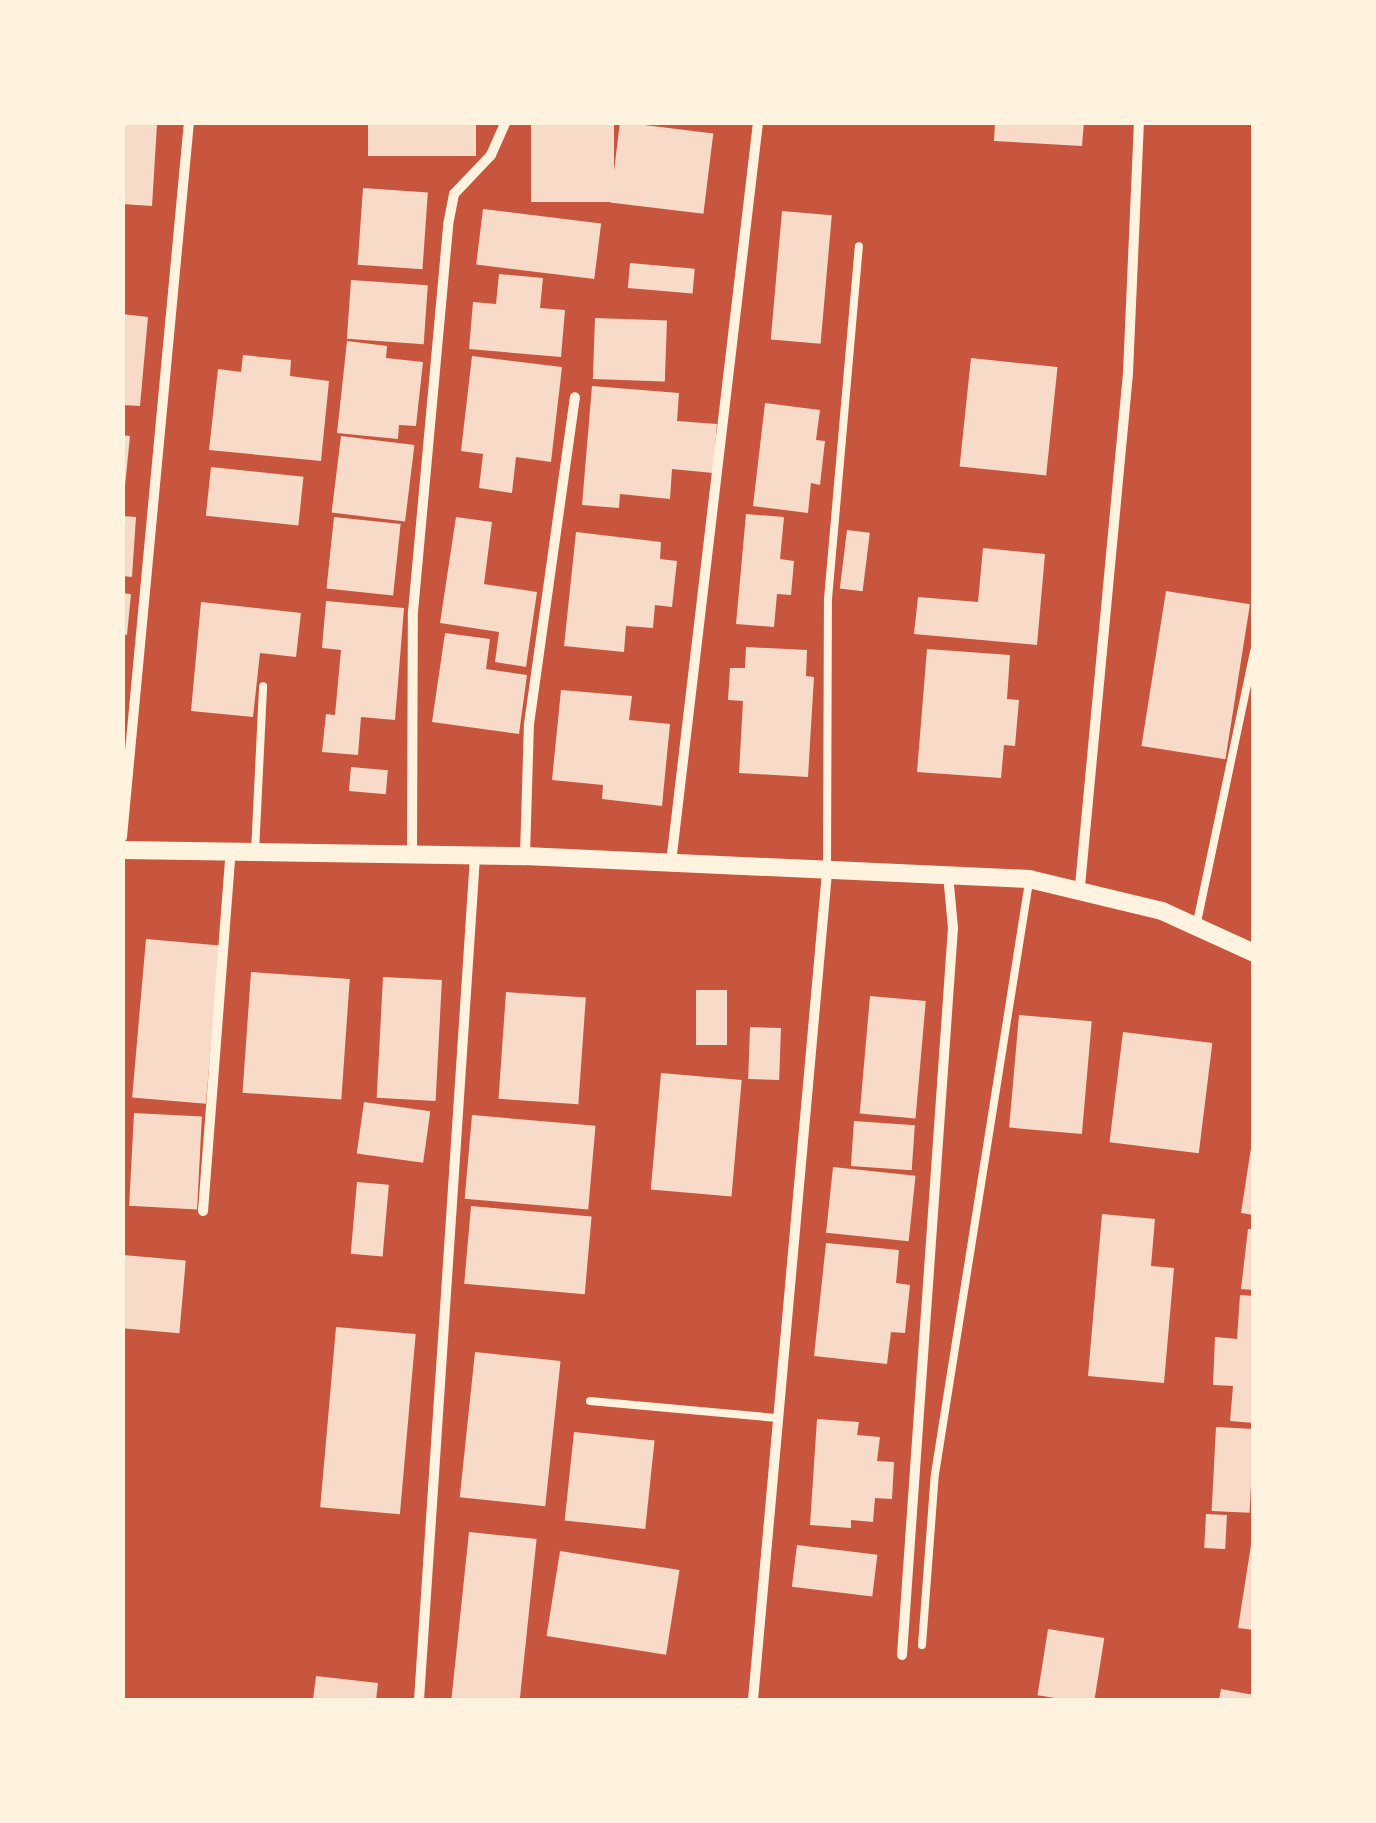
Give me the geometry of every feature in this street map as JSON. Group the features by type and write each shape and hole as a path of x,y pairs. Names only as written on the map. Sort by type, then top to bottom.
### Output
{"street":[{"path":"122,837 190,122"},
{"path":"412,855 412,612 448,225 454,194 491,154 506,122"},
{"path":"670,864 758,122"},
{"path":"1080,886 1128,373 1140,122"},
{"path":"525,856 529,724 575,397"},
{"path":"122,850 525,856 1029,878 1080,886 1196,927 1254,953"},
{"path":"203,1211 231,850"},
{"path":"420,1700 475,856"},
{"path":"754,1700 827,872"},
{"path":"902,1655 953,928 948,874"}],"lane":[{"path":"827,872 828,599 860,246"},
{"path":"1196,927 1254,651"},
{"path":"256,852 263,686"},
{"path":"922,1645 935,1474 1029,878"},
{"path":"590,1401 778,1418"}],"building":[{"path":"368,122 476,122 476,156 368,156"},
{"path":"531,122 614,122 614,202 531,202"},
{"path":"620,122 713,133 703,214 610,202"},
{"path":"995,122 1084,122 1082,146 994,141"},
{"path":"122,123 157,125 152,206 122,204"},
{"path":"363,188 428,193 422,269 358,265"},
{"path":"483,209 601,224 594,279 476,265"},
{"path":"782,211 832,215 821,344 771,340"},
{"path":"630,263 695,269 693,294 628,288"},
{"path":"499,274 543,278 540,308 565,310 561,357 469,349 473,302 496,304"},
{"path":"351,280 428,285 424,344 347,339"},
{"path":"122,314 148,317 140,406 122,405"},
{"path":"595,318 667,321 665,381 593,379"},
{"path":"347,341 387,346 386,358 423,362 416,426 399,425 398,439 337,433"},
{"path":"243,355 291,360 290,376 329,381 321,461 209,450 218,369 241,372"},
{"path":"472,356 562,367 551,462 516,457 512,493 479,488 483,454 461,451"},
{"path":"971,358 1058,367 1046,475 960,466"},
{"path":"592,386 679,393 677,421 717,424 713,473 672,469 670,499 620,494 619,508 582,505"},
{"path":"765,403 820,410 816,440 825,441 820,485 811,483 808,513 753,506"},
{"path":"122,435 130,436 125,486 122,486"},
{"path":"341,436 414,445 405,521 332,512"},
{"path":"211,467 303,477 298,525 206,516"},
{"path":"746,514 784,517 780,559 794,561 791,595 777,594 774,627 736,624"},
{"path":"122,516 136,517 132,577 122,576"},
{"path":"334,517 401,524 393,596 326,589"},
{"path":"456,517 492,522 484,584 537,592 526,667 495,662 499,632 440,623"},
{"path":"847,530 870,533 863,591 840,589"},
{"path":"576,532 661,542 660,559 677,561 672,607 655,605 653,628 626,626 624,652 564,646"},
{"path":"983,548 1045,554 1037,645 914,634 918,597 978,602"},
{"path":"1166,591 1250,604 1225,759 1141,746"},
{"path":"122,593 131,594 127,635 122,634"},
{"path":"326,601 404,608 395,720 361,717 358,755 322,752 326,714 335,715 341,650 322,648"},
{"path":"201,602 301,613 296,657 260,653 253,717 191,711"},
{"path":"445,633 490,639 486,669 527,675 519,734 432,722"},
{"path":"746,647 807,650 806,676 814,677 808,777 739,773 743,701 728,700 730,668 745,668"},
{"path":"927,649 1010,655 1007,699 1019,700 1015,746 1004,745 1001,778 917,772"},
{"path":"561,690 632,696 629,720 670,724 662,806 602,799 603,785 552,780"},
{"path":"351,767 388,770 386,794 349,791"},
{"path":"146,939 220,945 206,1104 132,1097"},
{"path":"251,972 350,979 341,1100 243,1093"},
{"path":"383,977 442,980 436,1101 377,1098"},
{"path":"696,990 727,990 727,1045 696,1045"},
{"path":"506,992 586,998 578,1104 499,1099"},
{"path":"870,996 926,1001 916,1118 860,1114"},
{"path":"1019,1015 1092,1021 1082,1134 1009,1128"},
{"path":"750,1027 781,1028 779,1080 748,1079"},
{"path":"1123,1032 1212,1043 1199,1153 1109,1142"},
{"path":"661,1073 742,1080 731,1197 651,1190"},
{"path":"364,1102 430,1111 423,1163 357,1153"},
{"path":"134,1113 202,1117 197,1209 129,1206"},
{"path":"472,1115 596,1126 588,1209 465,1199"},
{"path":"854,1121 915,1125 912,1170 851,1166"},
{"path":"1254,1148 1254,1215 1241,1213"},
{"path":"833,1167 916,1176 909,1241 826,1233"},
{"path":"357,1182 389,1185 383,1257 351,1254"},
{"path":"471,1206 592,1217 585,1294 464,1284"},
{"path":"1102,1214 1155,1219 1151,1266 1174,1268 1164,1383 1088,1376"},
{"path":"1248,1229 1254,1229 1254,1290 1241,1289"},
{"path":"826,1243 899,1250 896,1283 910,1285 905,1333 891,1332 887,1364 814,1356"},
{"path":"123,1255 186,1260 179,1333 122,1328"},
{"path":"1240,1295 1254,1296 1254,1423 1230,1421 1233,1386 1213,1385 1215,1337 1237,1339"},
{"path":"336,1327 416,1334 400,1514 320,1507"},
{"path":"475,1352 561,1361 545,1506 460,1497"},
{"path":"817,1419 859,1422 857,1435 880,1437 877,1461 894,1462 892,1499 875,1498 873,1522 851,1520 851,1528 810,1525"},
{"path":"1216,1427 1254,1429 1250,1513 1212,1511"},
{"path":"574,1432 655,1440 645,1529 565,1521"},
{"path":"1206,1514 1227,1515 1225,1549 1204,1548"},
{"path":"469,1532 537,1539 520,1700 451,1700"},
{"path":"797,1545 877,1555 872,1597 792,1587"},
{"path":"1254,1545 1254,1630 1238,1628"},
{"path":"560,1551 680,1570 666,1655 547,1636"},
{"path":"1048,1629 1104,1638 1094,1700 1038,1695"},
{"path":"316,1676 378,1683 376,1700 313,1700"},
{"path":"1221,1689 1254,1695 1254,1700 1219,1700"}]}
